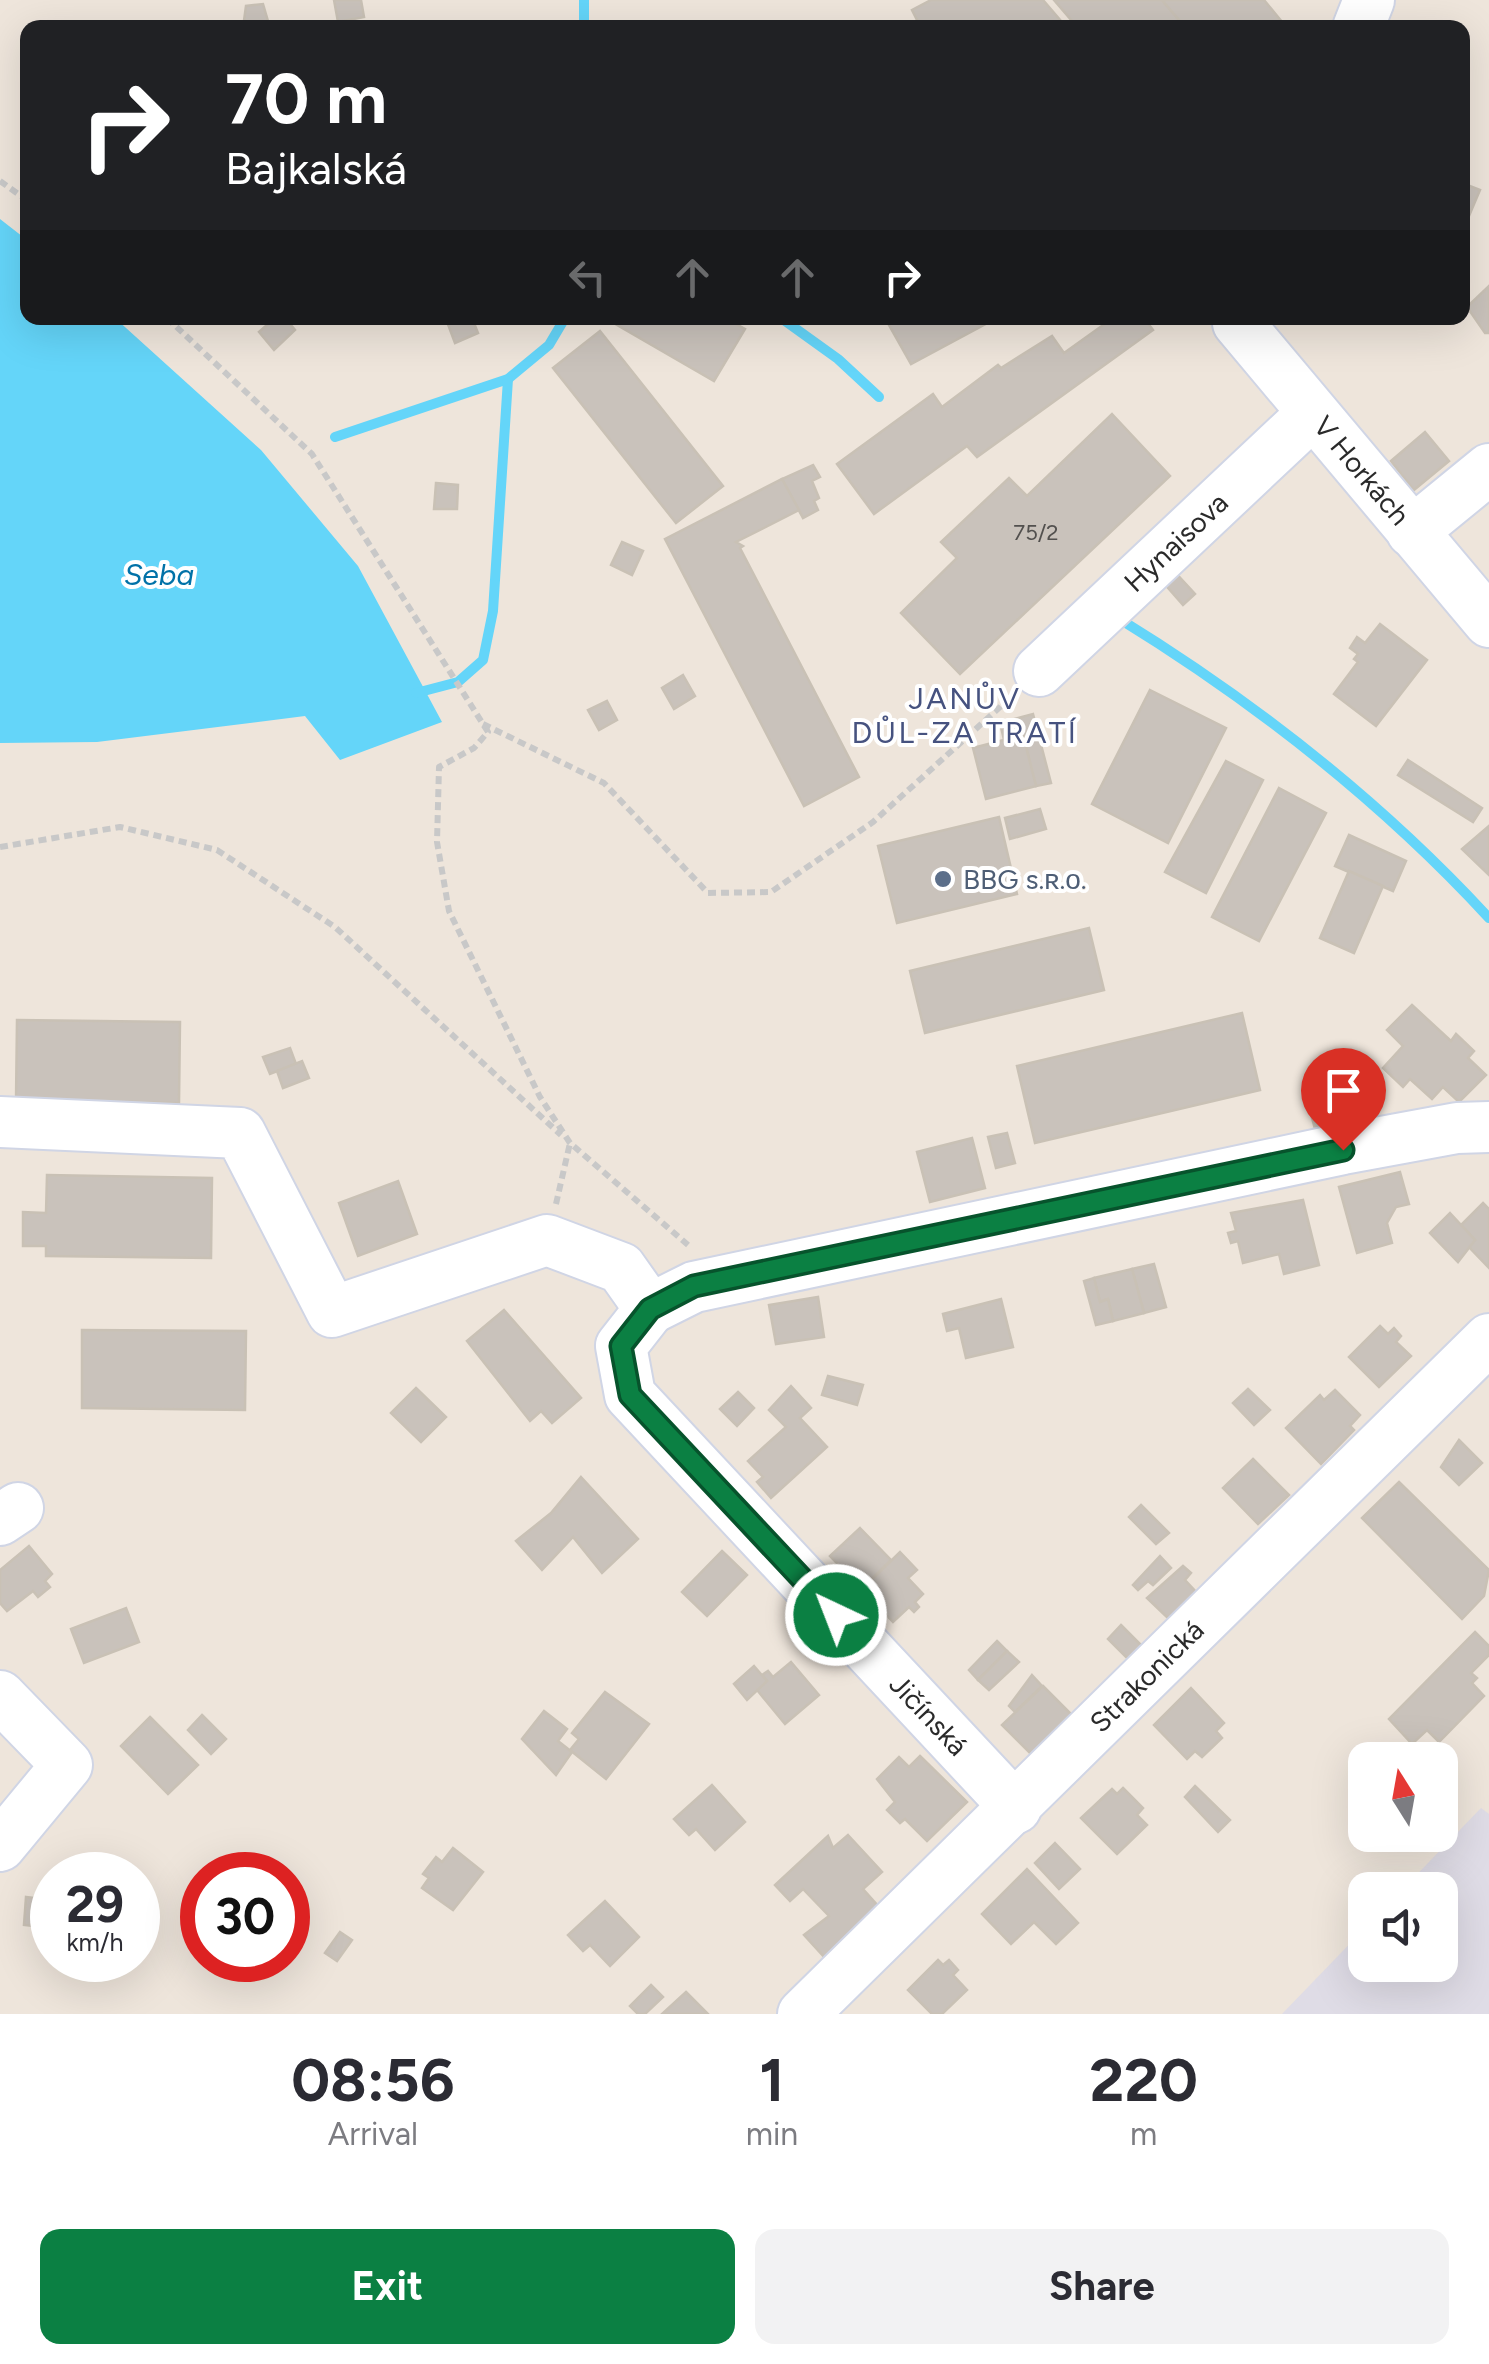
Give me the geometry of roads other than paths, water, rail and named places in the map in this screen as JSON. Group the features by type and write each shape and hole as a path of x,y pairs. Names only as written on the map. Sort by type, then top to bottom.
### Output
{"street":[{"name":"V Horkách","path":"1239,325 1489,622"},
{"name":"Hynaisova","path":"1039,672 1312,414"},
{"path":"1412,532 1489,469"},
{"path":"0,1122 240,1133 332,1312 547,1240 621,1268 650,1309 694,1286 1343,1150 1456,1128 1489,1127"},
{"name":"Jičínská","path":"650,1309 621,1346 630,1395 1016,1808"},
{"name":"Strakonická","path":"803,2014 1489,1338"},
{"path":"0,1696 67,1765 0,1846"}],"water":[{"name":"Seba","path":"0,219 20,235 20,325 123,325 261,450 358,566 442,722 340,760 305,716 97,742 0,743"}],"waterway":[{"path":"584,0 584,20"},
{"path":"335,437 508,379 549,345 561,325"},
{"path":"791,325 838,359 879,397"},
{"path":"416,693 458,682 483,660 493,611 508,379"},
{"path":"1118,618 1218,683 1314,755 1404,833 1489,918"}],"place":[{"name":"BBG s.ʀ.ᴏ.","path":"943,879"}],"district":[{"name":"JANŮV DŮL-ZA TRATÍ","path":"965,716"}]}
